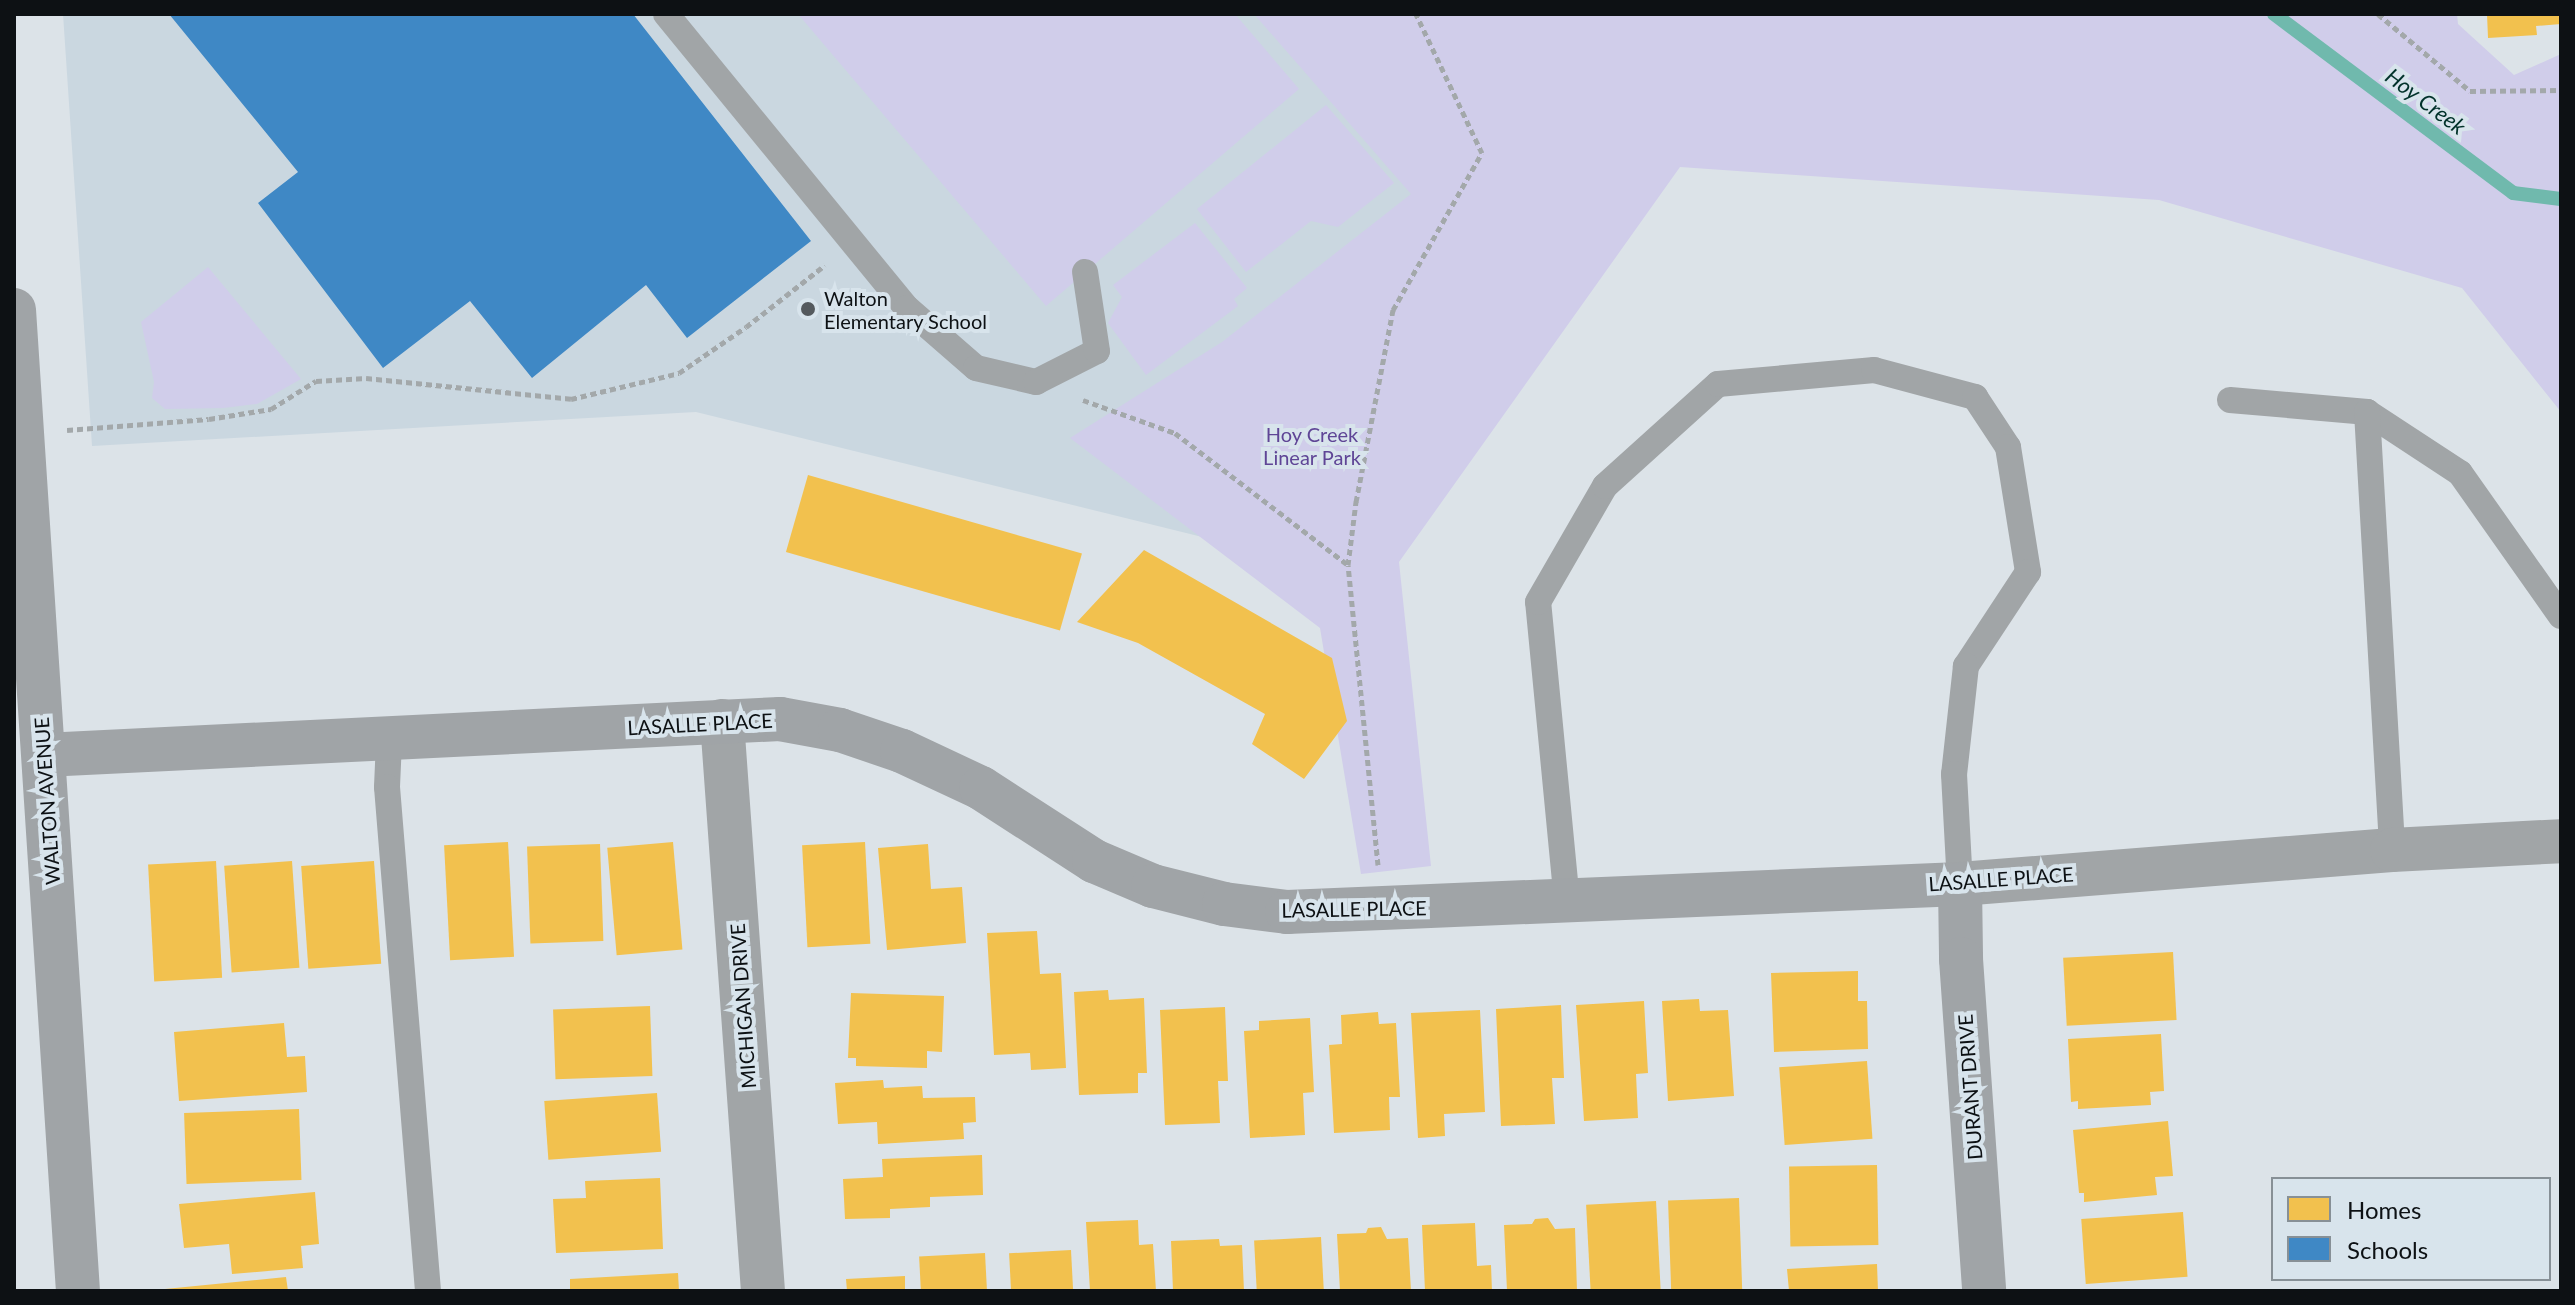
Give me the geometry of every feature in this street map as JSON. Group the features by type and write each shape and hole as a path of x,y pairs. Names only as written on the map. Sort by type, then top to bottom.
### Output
{"street":[{"name":"WALTON AVENUE","path":"14,310 78,1291"},
{"name":"LASALLE PLACE","path":"44,755 389,741 780,719 840,730 902,751 981,788 1094,861 1153,886 1224,904 1287,912 1960,884 2392,850 2561,841"},
{"name":"MICHIGAN DRIVE","path":"722,721 763,1291"},
{"name":"DURANT DRIVE","path":"1960,884 1961,959 1984,1291"}],"lane":[{"path":"666,14 907,308 976,368 1036,382 1097,351 1085,272"},
{"path":"1567,902 1538,602 1605,486 1718,384 1874,370 1975,397 2008,447 2028,572 1966,666 1954,774 1960,884"},
{"path":"2230,400 2367,412 2460,473 2561,616"},
{"path":"2367,412 2392,850"},
{"path":"389,741 387,787 428,1291"}],"path":[{"path":"1381,909 1348,565 1356,502 1393,310 1482,153 1416,14"},
{"path":"2378,14 2470,91 2561,90"},
{"path":"22,435 209,419 271,409 316,381 366,378 571,399 679,373 746,327 854,243"},
{"path":"1036,382 1175,433 1348,565"}],"shaded area":[{"name":"Walton Elementary School","path":"63,14 1479,14 1483,75 1259,551 696,412 92,446"}],"green space":[{"path":"798,14 1235,14 1299,89 1046,306"},
{"name":"Hoy Creek Linear Park","path":"1254,14 2457,14 2458,24 2514,75 2561,54 2561,412 2462,288 2159,200 1680,167 1399,562 1431,866 1361,874 1320,628 1070,438 1222,342 1411,194"},
{"path":"1326,105 1394,183 1338,227 1311,221 1246,272 1197,209"},
{"path":"1195,223 1247,288 1234,299 1238,306 1146,375 1108,323 1122,297 1113,285"},
{"path":"208,267 301,379 257,404 165,409 152,398 154,382 141,322"}],"building: Homes":[{"path":"2487,14 2561,14 2561,24 2536,26 2537,35 2488,38"},
{"path":"808,475 1082,554 1060,630 786,552"},
{"path":"1144,550 1332,658 1347,721 1304,779 1252,744 1265,714 1138,643 1077,622"},
{"path":"508,842 514,957 450,960 444,845"},
{"path":"673,842 682,950 617,955 607,848"},
{"path":"865,842 870,944 807,947 802,845"},
{"path":"600,844 603,941 530,943 527,847"},
{"path":"928,844 931,889 962,887 966,943 887,950 878,848"},
{"path":"216,861 222,978 154,981 148,865"},
{"path":"292,861 299,968 232,972 224,866"},
{"path":"374,861 381,964 308,969 301,866"},
{"path":"1037,931 1040,974 1061,973 1066,1068 1031,1070 1030,1053 994,1055 987,933"},
{"path":"2173,952 2177,1020 2067,1026 2063,958"},
{"path":"1858,971 1858,1001 1867,1001 1868,1049 1774,1052 1771,973"},
{"path":"1108,990 1109,1000 1144,998 1147,1073 1138,1073 1138,1093 1079,1095 1074,992"},
{"path":"851,993 944,996 942,1052 927,1051 927,1068 856,1066 856,1058 848,1058"},
{"path":"1699,999 1700,1011 1728,1010 1734,1096 1668,1101 1662,1001"},
{"path":"1644,1001 1648,1073 1636,1074 1638,1118 1584,1121 1576,1005"},
{"path":"1561,1005 1564,1078 1552,1078 1555,1124 1501,1126 1496,1009"},
{"path":"650,1006 652,1076 556,1079 553,1009"},
{"path":"1225,1007 1228,1081 1218,1081 1220,1123 1165,1125 1160,1010"},
{"path":"1480,1010 1485,1112 1444,1114 1445,1136 1418,1138 1411,1013"},
{"path":"1378,1012 1379,1024 1396,1023 1400,1097 1389,1097 1390,1130 1334,1133 1329,1045 1342,1044 1341,1015"},
{"path":"1310,1018 1314,1092 1303,1093 1305,1135 1250,1138 1244,1031 1259,1030 1259,1021"},
{"path":"284,1023 287,1057 305,1056 307,1092 179,1101 174,1032"},
{"path":"2161,1034 2164,1091 2150,1092 2151,1105 2078,1109 2078,1101 2071,1102 2068,1039"},
{"path":"1867,1061 1872,1139 1785,1145 1779,1067"},
{"path":"883,1080 884,1088 922,1086 923,1098 975,1097 976,1122 963,1123 964,1139 878,1144 877,1122 838,1124 835,1083"},
{"path":"657,1093 661,1152 548,1160 544,1101"},
{"path":"299,1109 301,1180 187,1184 184,1113"},
{"path":"2168,1121 2173,1176 2155,1177 2157,1195 2084,1202 2084,1193 2079,1193 2073,1130"},
{"path":"982,1155 983,1195 930,1197 930,1207 890,1209 890,1218 845,1219 843,1179 883,1177 882,1159"},
{"path":"1877,1165 1878,1245 1790,1247 1789,1167"},
{"path":"660,1178 663,1249 556,1253 553,1199 586,1198 585,1181"},
{"path":"315,1192 319,1244 301,1246 303,1268 232,1274 229,1244 184,1248 179,1204"},
{"path":"1739,1198 1742,1291 1671,1291 1668,1200"},
{"path":"1656,1201 1661,1290 1591,1291 1586,1205"},
{"path":"2183,1212 2188,1277 2086,1284 2081,1219"},
{"path":"1548,1218 1555,1229 1575,1228 1577,1291 1507,1291 1504,1225 1532,1224 1535,1219"},
{"path":"1138,1220 1139,1245 1153,1244 1156,1291 1090,1291 1086,1222"},
{"path":"1475,1223 1477,1266 1491,1265 1492,1291 1425,1291 1422,1225"},
{"path":"1381,1227 1387,1239 1408,1238 1411,1291 1340,1291 1337,1234 1366,1233 1368,1228"},
{"path":"1321,1237 1324,1291 1257,1291 1254,1241"},
{"path":"1219,1239 1220,1246 1242,1245 1244,1291 1173,1291 1171,1241"},
{"path":"1071,1250 1073,1291 1011,1291 1009,1253"},
{"path":"985,1253 987,1291 921,1291 919,1256"},
{"path":"1877,1264 1878,1291 1789,1291 1787,1269"},
{"path":"678,1273 679,1291 570,1291 570,1279"},
{"path":"905,1276 905,1291 847,1291 846,1279"},
{"path":"286,1277 288,1291 165,1291 165,1289"}],"building: Schools":[{"path":"169,14 633,14 811,241 687,338 646,285 532,378 470,301 383,368 258,203 298,172"}],"waterway":[{"name":"Hoy Creek","path":"2274,14 2513,193 2561,199"}],"place":[{"name":"Walton Elementary School","path":"808,309"}]}
